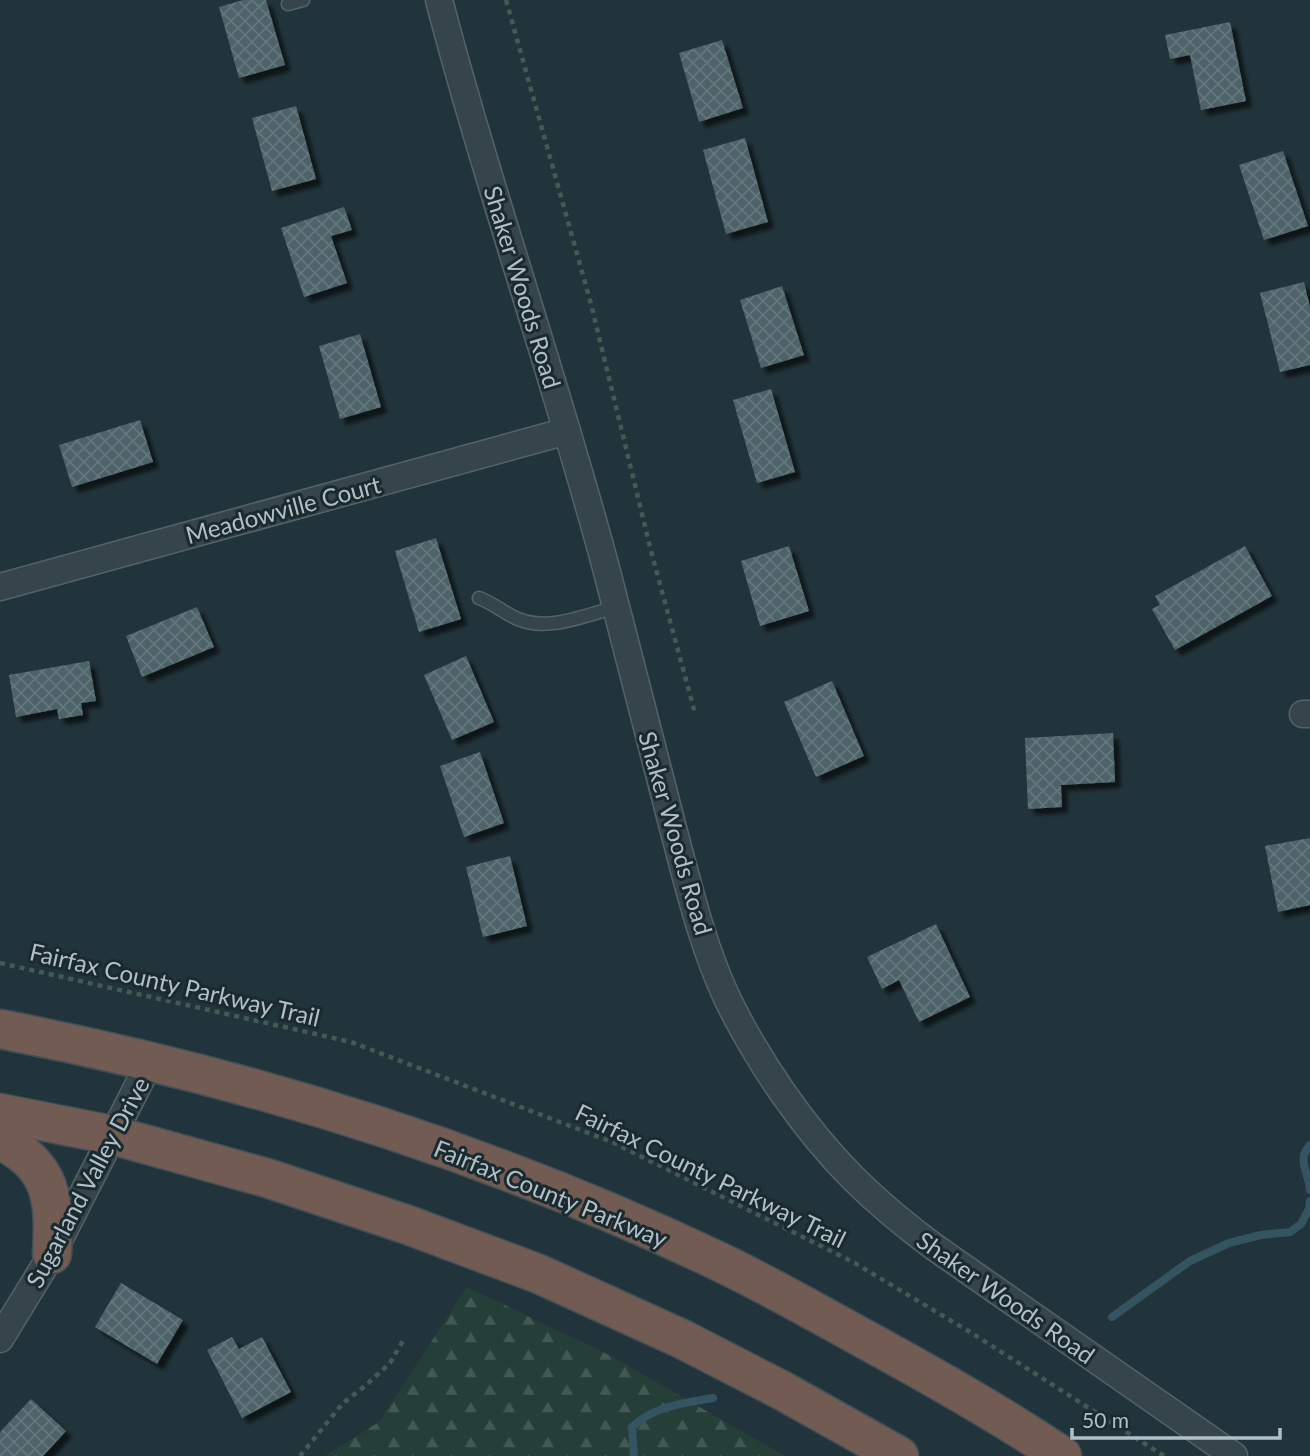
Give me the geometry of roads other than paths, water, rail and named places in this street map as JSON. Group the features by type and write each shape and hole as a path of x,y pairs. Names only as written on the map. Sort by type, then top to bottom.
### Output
{"highway":[{"name":"Fairfax County Parkway","path":"0,1029 151,1060 316,1106 456,1153 620,1217 721,1262 827,1318 1029,1433 1062,1456"},
{"path":"0,1113 113,1135 267,1178 408,1224 539,1274 682,1339 899,1456"},
{"path":"0,1140 33,1162 48,1187 54,1219 52,1254"}],"street":[{"name":"Shaker Woods Road","path":"439,0 459,76 567,431 682,861 727,998 754,1046 811,1131 851,1176 892,1215 1234,1456"},
{"name":"Meadowville Court","path":"0,587 567,431"},
{"name":"Sugarland Valley Drive","path":"0,1339 52,1254 151,1060"}],"lane":[{"path":"288,4 303,0"},
{"path":"479,598 533,624 559,622 616,607"}],"waterway":[{"path":"1310,1145 1304,1156 1310,1190"},
{"path":"1112,1317 1190,1261 1229,1243 1261,1235 1290,1232 1301,1224 1310,1201"},
{"path":"634,1456 632,1427 641,1420 670,1406 713,1398"}]}
